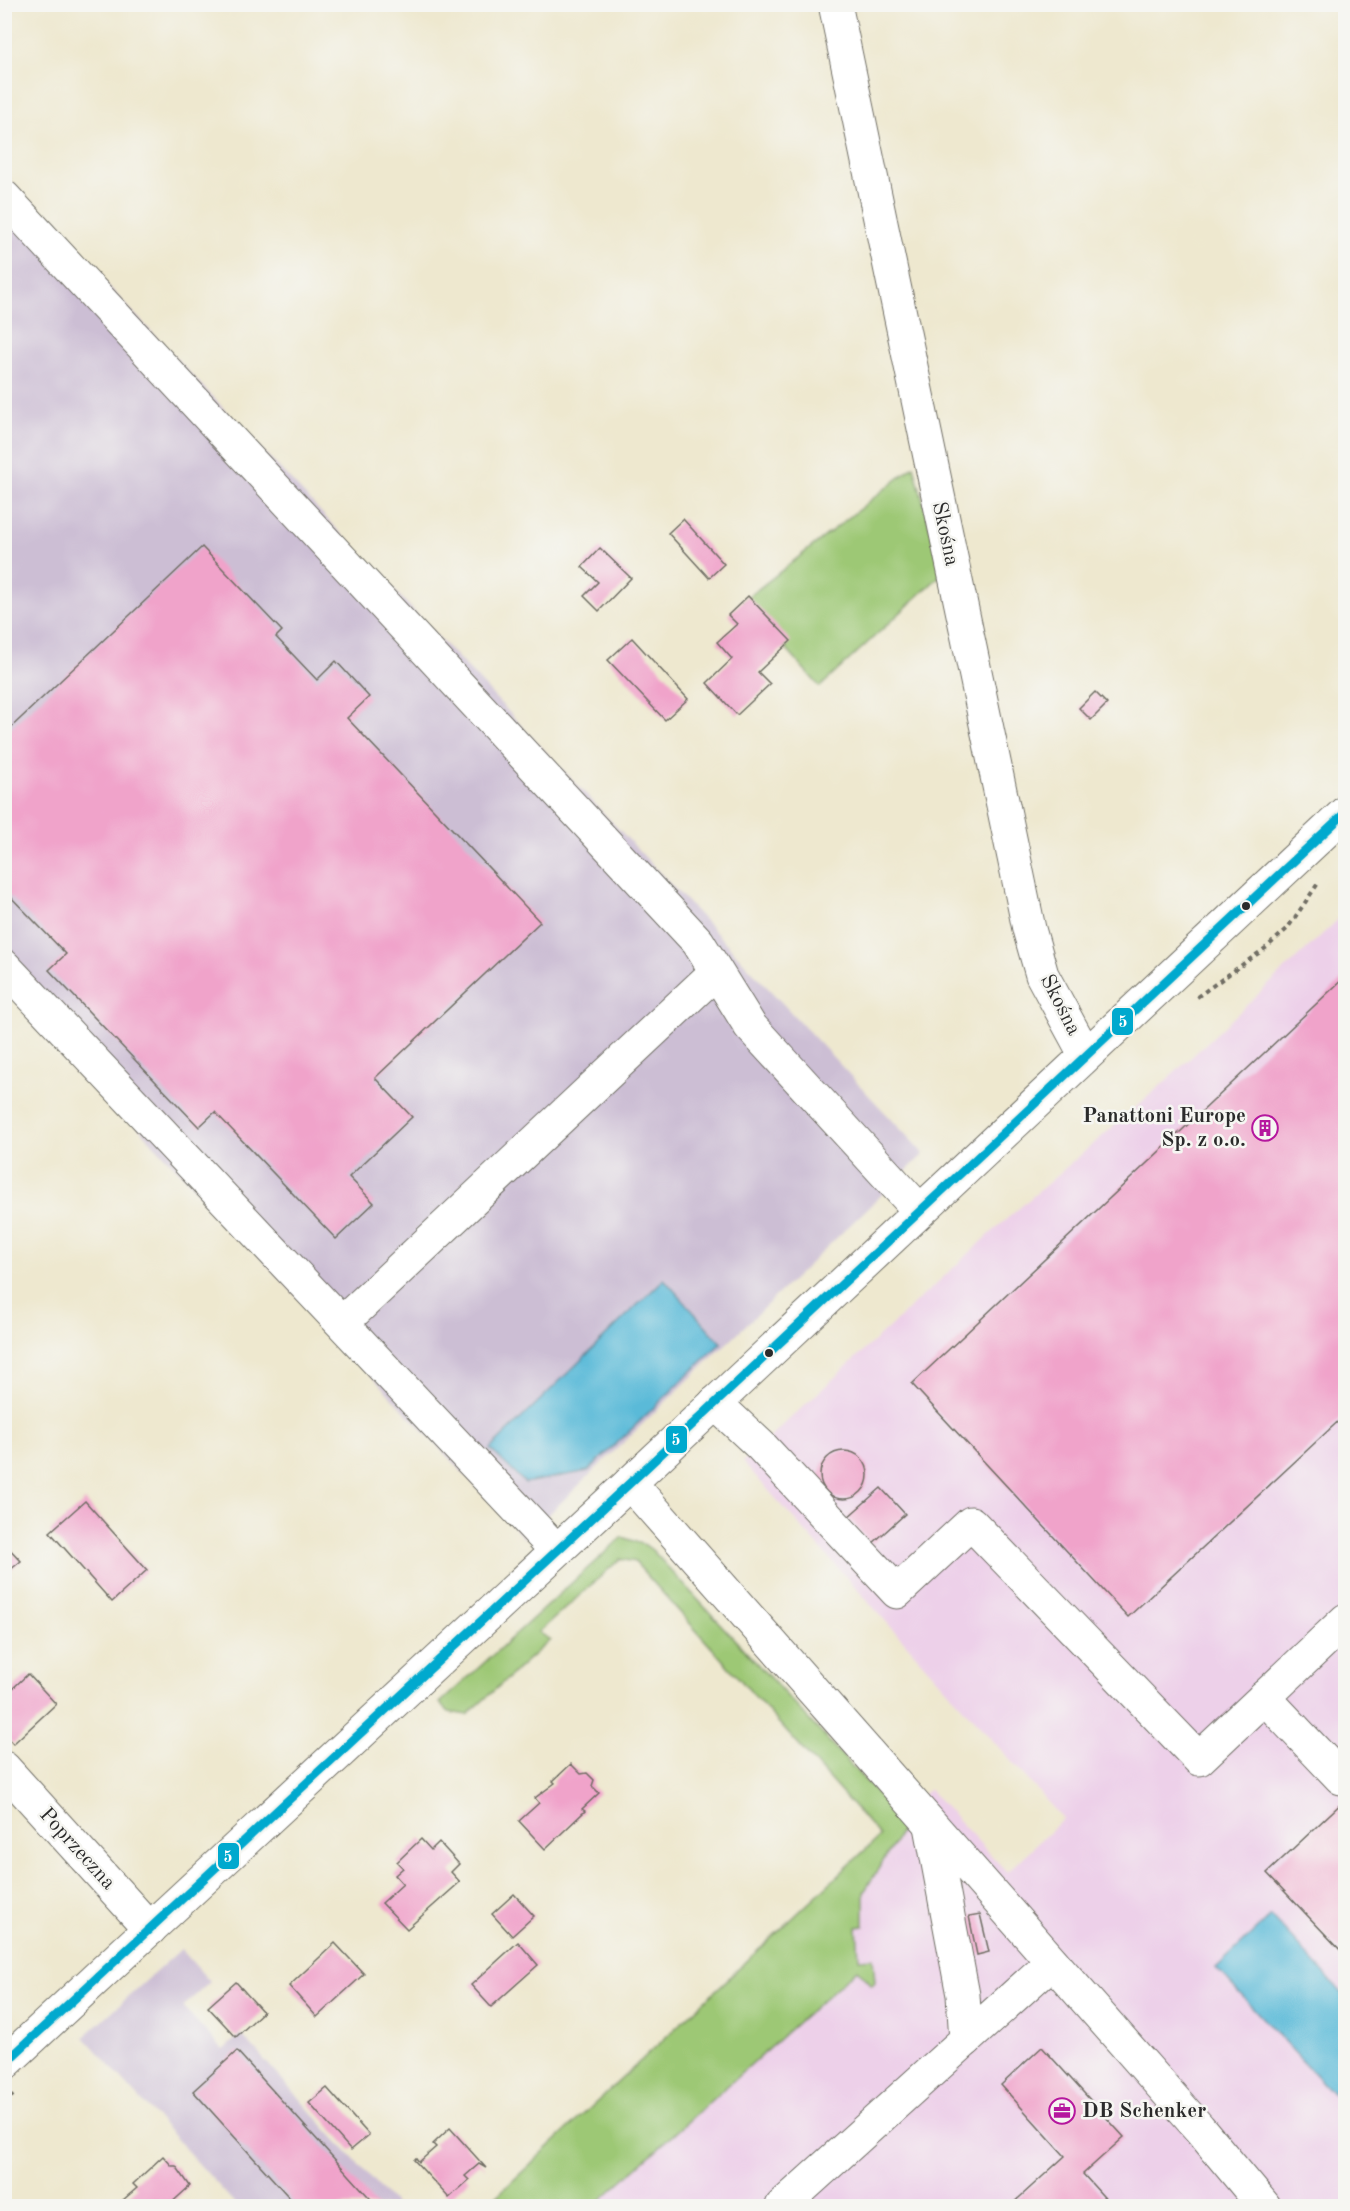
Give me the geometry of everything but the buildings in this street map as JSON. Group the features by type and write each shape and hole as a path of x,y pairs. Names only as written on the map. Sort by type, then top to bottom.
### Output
{"street":[{"name":"Skośna","path":"835,4 1029,929 1042,975 1085,1054"},
{"path":"4,197 698,942 750,1026 919,1210"},
{"path":"4,2064 630,1483 1085,1054 1346,812"},
{"path":"4,966 343,1322 556,1550"},
{"path":"343,1322 716,972"},
{"path":"715,1403 761,1446 897,1592 971,1523 1199,1759 1346,1620"},
{"path":"630,1483 1264,2206"},
{"path":"1264,1697 1341,1778"},
{"name":"Poprzeczna","path":"4,1768 150,1929"},
{"path":"930,1824 962,1987 967,2029 966,2040"},
{"path":"782,2206 1052,1962"}],"shaded area":[{"path":"5,176 924,1154 524,1538 5,986"},
{"path":"1345,913 1345,2206 486,2206 929,1789 1007,1872 1063,1819 743,1462 1002,1223 1167,1080"},
{"path":"181,1949 210,1982 183,2007 223,2050 241,2034 396,2206 237,2206 84,2037"}],"green space":[{"path":"914,466 942,574 820,687 743,601"},
{"path":"622,1537 645,1545 652,1550 897,1815 901,1832 864,1892 864,1926 857,1927 859,1959 873,1958 875,1982 872,1985 857,1969 594,2206 486,2206 880,1836 635,1562 620,1559 539,1632 550,1640 467,1715 449,1712 440,1703"}],"water":[{"path":"664,1279 721,1343 588,1471 525,1483 490,1449"},
{"path":"1271,1916 1345,1996 1345,2107 1216,1968"}],"transit line":[{"name":"5","path":"4,2064 630,1483 1346,812"}],"place":[{"name":"Panattoni Europe Sp. z o.o.","path":"1265,1128"},
{"name":"DB Schenker","path":"1062,2111"}]}
